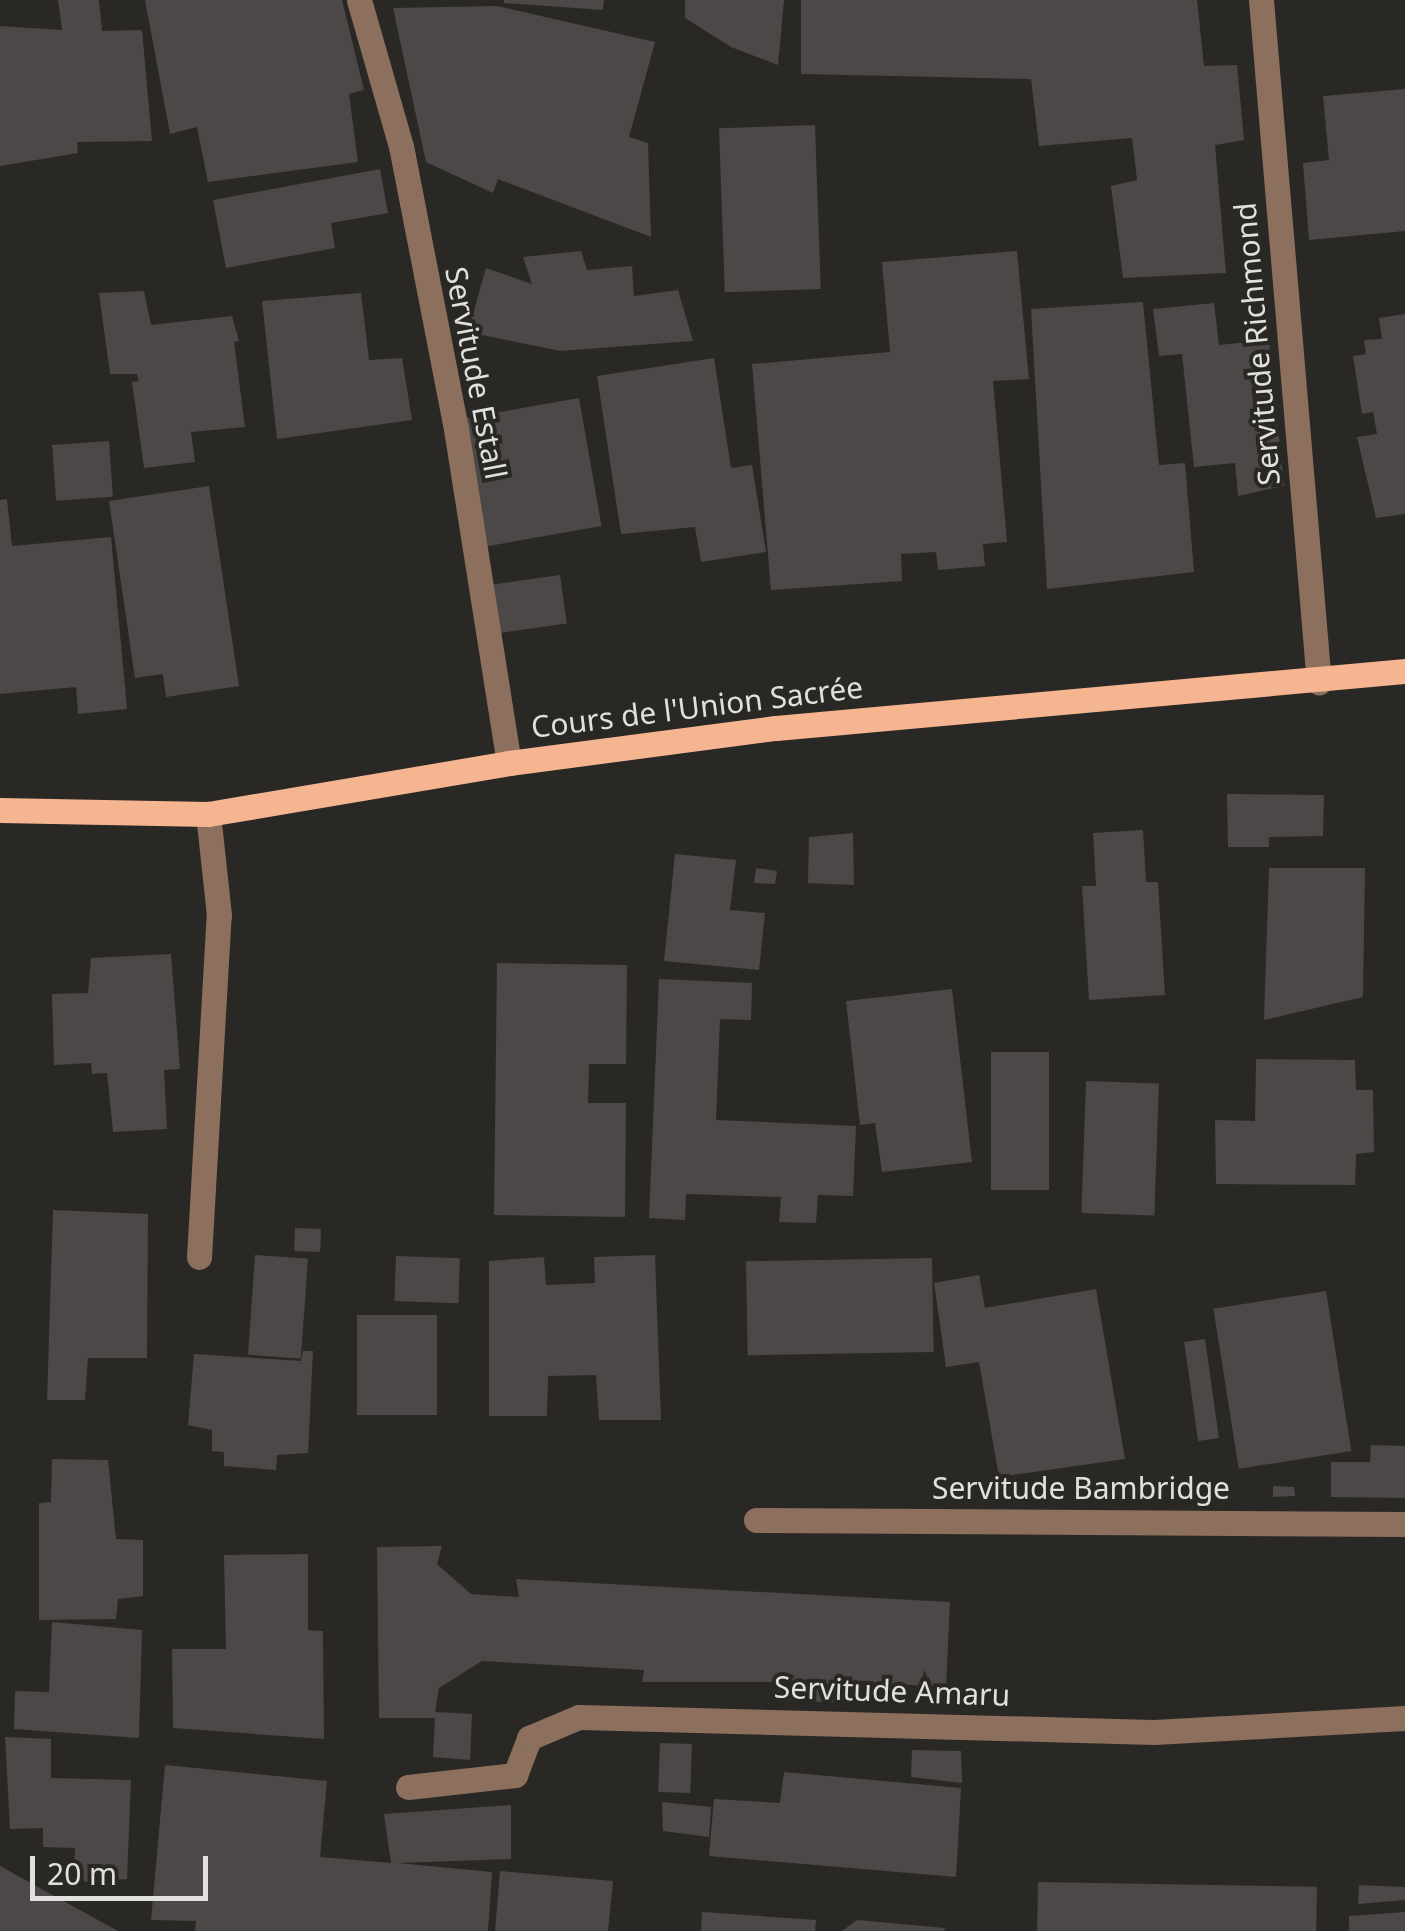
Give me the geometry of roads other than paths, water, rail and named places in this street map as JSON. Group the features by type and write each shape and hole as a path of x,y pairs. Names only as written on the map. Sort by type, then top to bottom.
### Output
{"main road":[{"name":"Cours de l'Union Sacrée","path":"0,810 208,814 509,763 1066,697 1319,683 1405,671"}],"street":[{"name":"Servitude Estall","path":"358,0 402,146 456,429 509,763"},
{"name":"Servitude Richmond","path":"1260,0 1319,683"},
{"path":"199,1257 219,915 208,814"},
{"name":"Servitude Bambridge","path":"756,1520 1405,1524"},
{"name":"Servitude Amaru","path":"408,1787 515,1775 528,1738 579,1717 1154,1732 1405,1718"}]}
